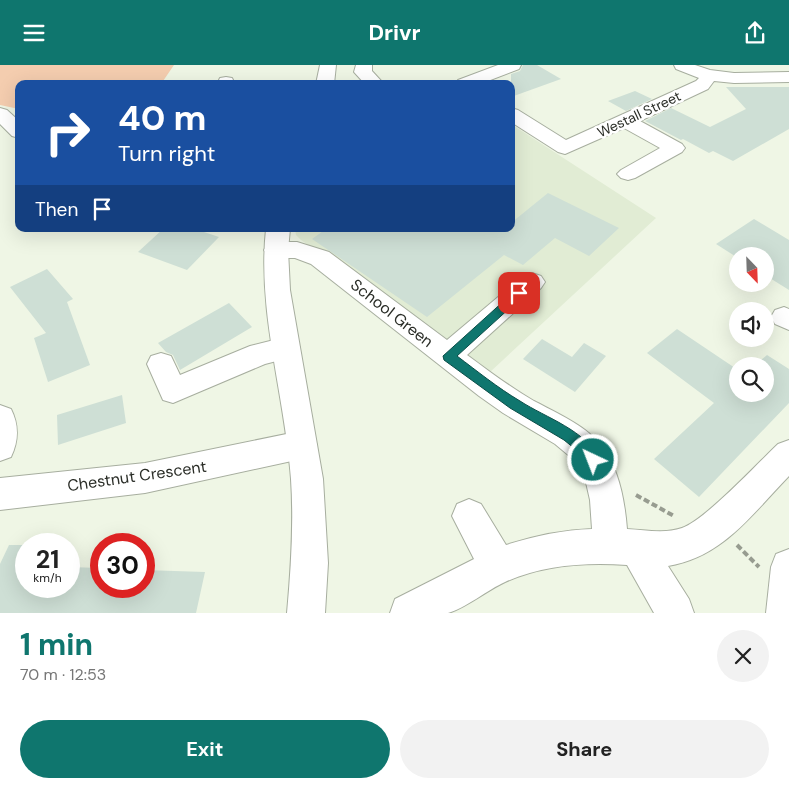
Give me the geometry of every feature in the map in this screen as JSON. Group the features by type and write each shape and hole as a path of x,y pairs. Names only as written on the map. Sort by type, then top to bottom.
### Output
{"street":[{"path":"326,80 328,65"},
{"path":"364,65 363,72 371,80"},
{"path":"474,80 513,65"},
{"name":"Westall Street","path":"682,65 709,76 725,78 789,77"},
{"name":"Westall Street","path":"515,117 565,148 702,85 709,76"},
{"path":"0,114 15,128"},
{"path":"624,120 675,148 628,174"},
{"name":"School Green","path":"306,613 310,554 307,479 277,290 277,239 297,250 320,258 515,405 569,435 585,449 601,475 608,506 624,547"},
{"path":"448,356 532,282"},
{"path":"161,364 173,391 260,353 286,348"},
{"path":"0,418 2,435 0,447"},
{"name":"Chestnut Crescent","path":"0,494 143,479 207,467 270,450 302,445"},
{"path":"409,613 498,566 540,553 575,547 662,549 686,545 711,531 789,454"},
{"path":"469,516 498,566"},
{"path":"624,547 675,613"},
{"path":"785,613 789,567"}],"path":[{"path":"601,475 667,514 681,519"}],"shaded area":[{"path":"0,65 174,65 164,80 15,80 15,108 0,105"},
{"path":"515,127 656,218 489,373 296,235 296,232 515,232"}],"building":[{"path":"523,65 537,65 561,79 515,96 515,80 511,80 511,74 520,71"},
{"path":"726,87 789,87 789,129 733,161 713,151 709,153 645,121 671,108 710,127 746,109"},
{"path":"635,91 652,99 626,111 608,101"},
{"path":"548,193 619,228 589,256 555,238 523,265 504,255 427,317 312,239 322,232 515,232 515,220"},
{"path":"754,219 789,240 789,290 774,281 774,247 729,247 729,252 716,244"},
{"path":"160,232 204,232 219,237 187,270 138,252"},
{"path":"47,269 73,299 67,302 90,365 48,382 34,338 46,333 10,287"},
{"path":"229,303 252,327 180,370 173,355 166,352 158,343"},
{"path":"677,329 729,364 729,402 774,402 774,359 789,369 789,403 699,497 654,459 714,403 647,353"},
{"path":"542,339 572,357 584,343 606,356 575,392 523,359"},
{"path":"122,395 126,423 58,445 57,415"},
{"path":"9,545 15,545 15,598 80,598 80,567 90,568 90,598 155,598 155,570 205,572 196,613 0,613 0,564"}],"route":[{"path":"519,293 448,356 515,405 569,435 585,449 593,460"}]}
